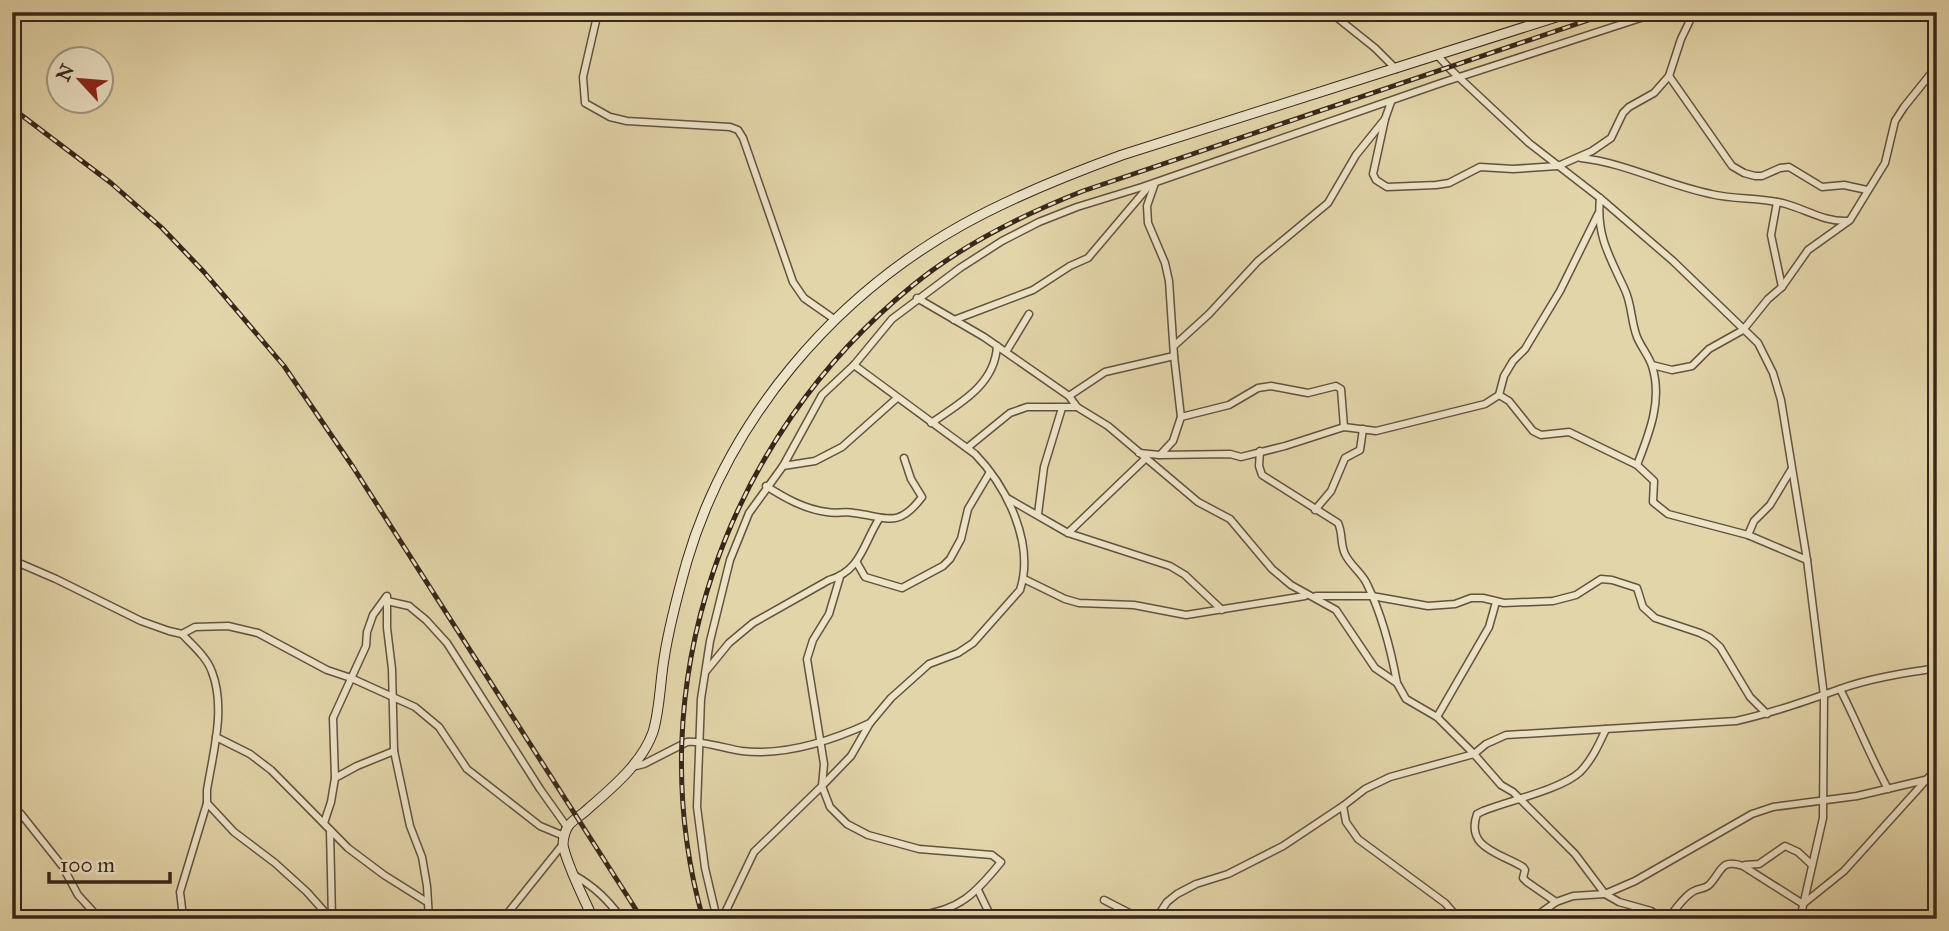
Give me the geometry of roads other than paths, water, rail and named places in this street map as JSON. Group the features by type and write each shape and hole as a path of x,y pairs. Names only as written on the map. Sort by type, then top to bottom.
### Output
{"street":[{"path":"598,12 583,77 585,103 610,117 627,121 730,127 738,131 743,138 793,282 804,298 834,319"},
{"path":"1330,12 1375,48 1396,69"},
{"path":"720,919 705,868 697,807 701,699 710,641 730,560 749,513 783,466 822,395 854,365 879,331 917,299 1002,241 1040,222 1077,207 1153,184 1659,12"},
{"path":"1391,102 1373,174 1376,180 1387,187 1449,183 1480,167 1513,169 1558,166 1580,158 1611,138 1623,113 1654,93 1669,76 1681,39 1694,12"},
{"path":"503,919 565,836 630,768 648,745 654,728 671,627 687,561 706,507 738,443 762,406 804,352 834,319 889,272 962,225 1018,198 1122,155 1566,13"},
{"path":"1438,56 1529,143 1600,198 1673,261 1758,343 1777,383 1807,561 1825,696 1823,818 1800,919"},
{"path":"1652,365 1672,370 1692,366 1709,349 1743,330 1768,299 1782,288 1808,250 1850,220 1885,163 1895,121 1937,66"},
{"path":"1669,76 1732,166 1739,171 1762,176 1789,167 1822,187 1844,185 1867,190"},
{"path":"1175,345 1209,314 1258,261 1328,203 1356,155 1385,119"},
{"path":"1580,158 1604,161 1712,195 1777,202 1832,220 1850,220"},
{"path":"954,320 1033,290 1070,266 1088,258 1153,184"},
{"path":"1153,184 1147,206 1148,223 1165,262 1169,281 1181,417 1173,441 1160,455"},
{"path":"1138,453 1241,457 1300,443 1344,427 1376,431 1485,404 1499,395 1504,376 1513,361 1525,349 1560,291 1598,214 1600,198"},
{"path":"1777,202 1771,235 1782,288"},
{"path":"1598,214 1609,259 1627,293 1637,338 1652,365 1657,397 1637,466"},
{"path":"917,299 997,346 1069,396 1077,407 1108,426 1198,502 1230,519 1272,569 1291,585 1331,605 1375,668 1397,683"},
{"path":"1006,352 1029,314"},
{"path":"931,423 977,390 994,367 997,346"},
{"path":"1069,396 1105,372 1174,356"},
{"path":"720,919 754,852 850,755 870,723 891,698 929,664 958,653 973,643 1020,590 1024,579 1018,523 984,463 854,365"},
{"path":"1181,417 1229,405 1258,387 1271,386 1308,393 1336,386 1341,389 1344,427"},
{"path":"1499,395 1509,401 1534,432 1541,435 1569,432 1637,466 1654,481 1653,502 1660,510 1748,535 1807,561"},
{"path":"783,466 815,461 842,447 897,398"},
{"path":"967,449 1010,413 1027,407 1077,407"},
{"path":"1038,514 1044,467 1062,408"},
{"path":"1315,510 1331,491 1345,458 1360,450 1363,429"},
{"path":"1260,451 1259,466 1262,475 1338,523 1343,550 1366,581 1372,596 1384,629 1397,683 1406,699 1437,717 1501,785 1519,797 1575,854 1605,894 1619,902 1651,911 1662,919"},
{"path":"766,486 789,500 829,513 853,512 879,519 901,517 912,511 922,497 911,479 904,458"},
{"path":"1068,533 1145,459"},
{"path":"1748,535 1754,520 1770,505 1791,470"},
{"path":"857,563 865,577 897,588 906,587 943,566 956,550 964,531 968,509 990,472"},
{"path":"1005,497 1068,533 1170,566 1185,575 1222,610"},
{"path":"705,671 729,643 753,623 829,580 840,577 857,563 879,519"},
{"path":"12,560 141,621 182,634 212,669 218,713 216,737 207,803 180,892 182,908 179,919"},
{"path":"840,577 830,614 813,640 807,659 824,764 822,786 830,807 847,824 868,835 919,849 992,855 1001,862 978,890 939,913 918,915"},
{"path":"1024,579 1079,603 1134,605 1186,615 1298,595 1372,596 1428,606 1455,604 1471,598 1496,602 1553,601 1576,595 1597,581 1605,579 1634,585 1643,607 1655,618 1710,638 1720,648 1750,697 1767,714"},
{"path":"324,823 335,779 333,718 366,646 367,632 373,615 387,596 394,751 410,826 422,858 429,919"},
{"path":"387,601 409,606 447,643 540,789 565,836 575,875 593,919"},
{"path":"1437,717 1489,627 1496,602"},
{"path":"182,634 195,627 228,626 258,633 327,670 415,707 439,727 467,769 540,826 565,836"},
{"path":"1156,919 1167,902 1177,894 1196,884 1228,874 1283,846 1365,789 1390,777 1474,754 1486,744 1506,735 1715,723 1767,714 1882,677 1937,668"},
{"path":"1840,689 1868,753 1888,789"},
{"path":"630,768 683,743 694,741 745,751 789,750 845,734 870,723"},
{"path":"1556,902 1523,878 1523,867 1482,845 1474,836 1476,814 1573,777 1588,763 1606,729"},
{"path":"216,737 250,754 271,770 362,860 427,902"},
{"path":"335,779 357,766 394,751"},
{"path":"1803,904 1844,871 1937,768"},
{"path":"1532,919 1556,902 1573,896 1605,894 1662,868 1752,814 1773,807 1857,796 1925,780"},
{"path":"207,803 234,832 307,892 331,919"},
{"path":"12,806 63,867 78,895 100,919"},
{"path":"1343,806 1346,822 1358,839 1438,898 1459,919"},
{"path":"330,830 331,919"},
{"path":"1668,919 1691,892 1709,885 1726,864 1759,864 1785,846 1798,852 1812,865"},
{"path":"1743,866 1803,904"},
{"path":"575,875 607,898 622,919"},
{"path":"978,890 992,919"},
{"path":"1104,900 1140,919"}],"railway":[{"path":"703,919 685,831 682,743 691,656 713,571 747,491 792,416 847,347 931,271 972,244 1038,210 1083,191 1612,12"},
{"path":"12,108 111,183 162,228 204,272 284,366 353,467 642,919"}]}
